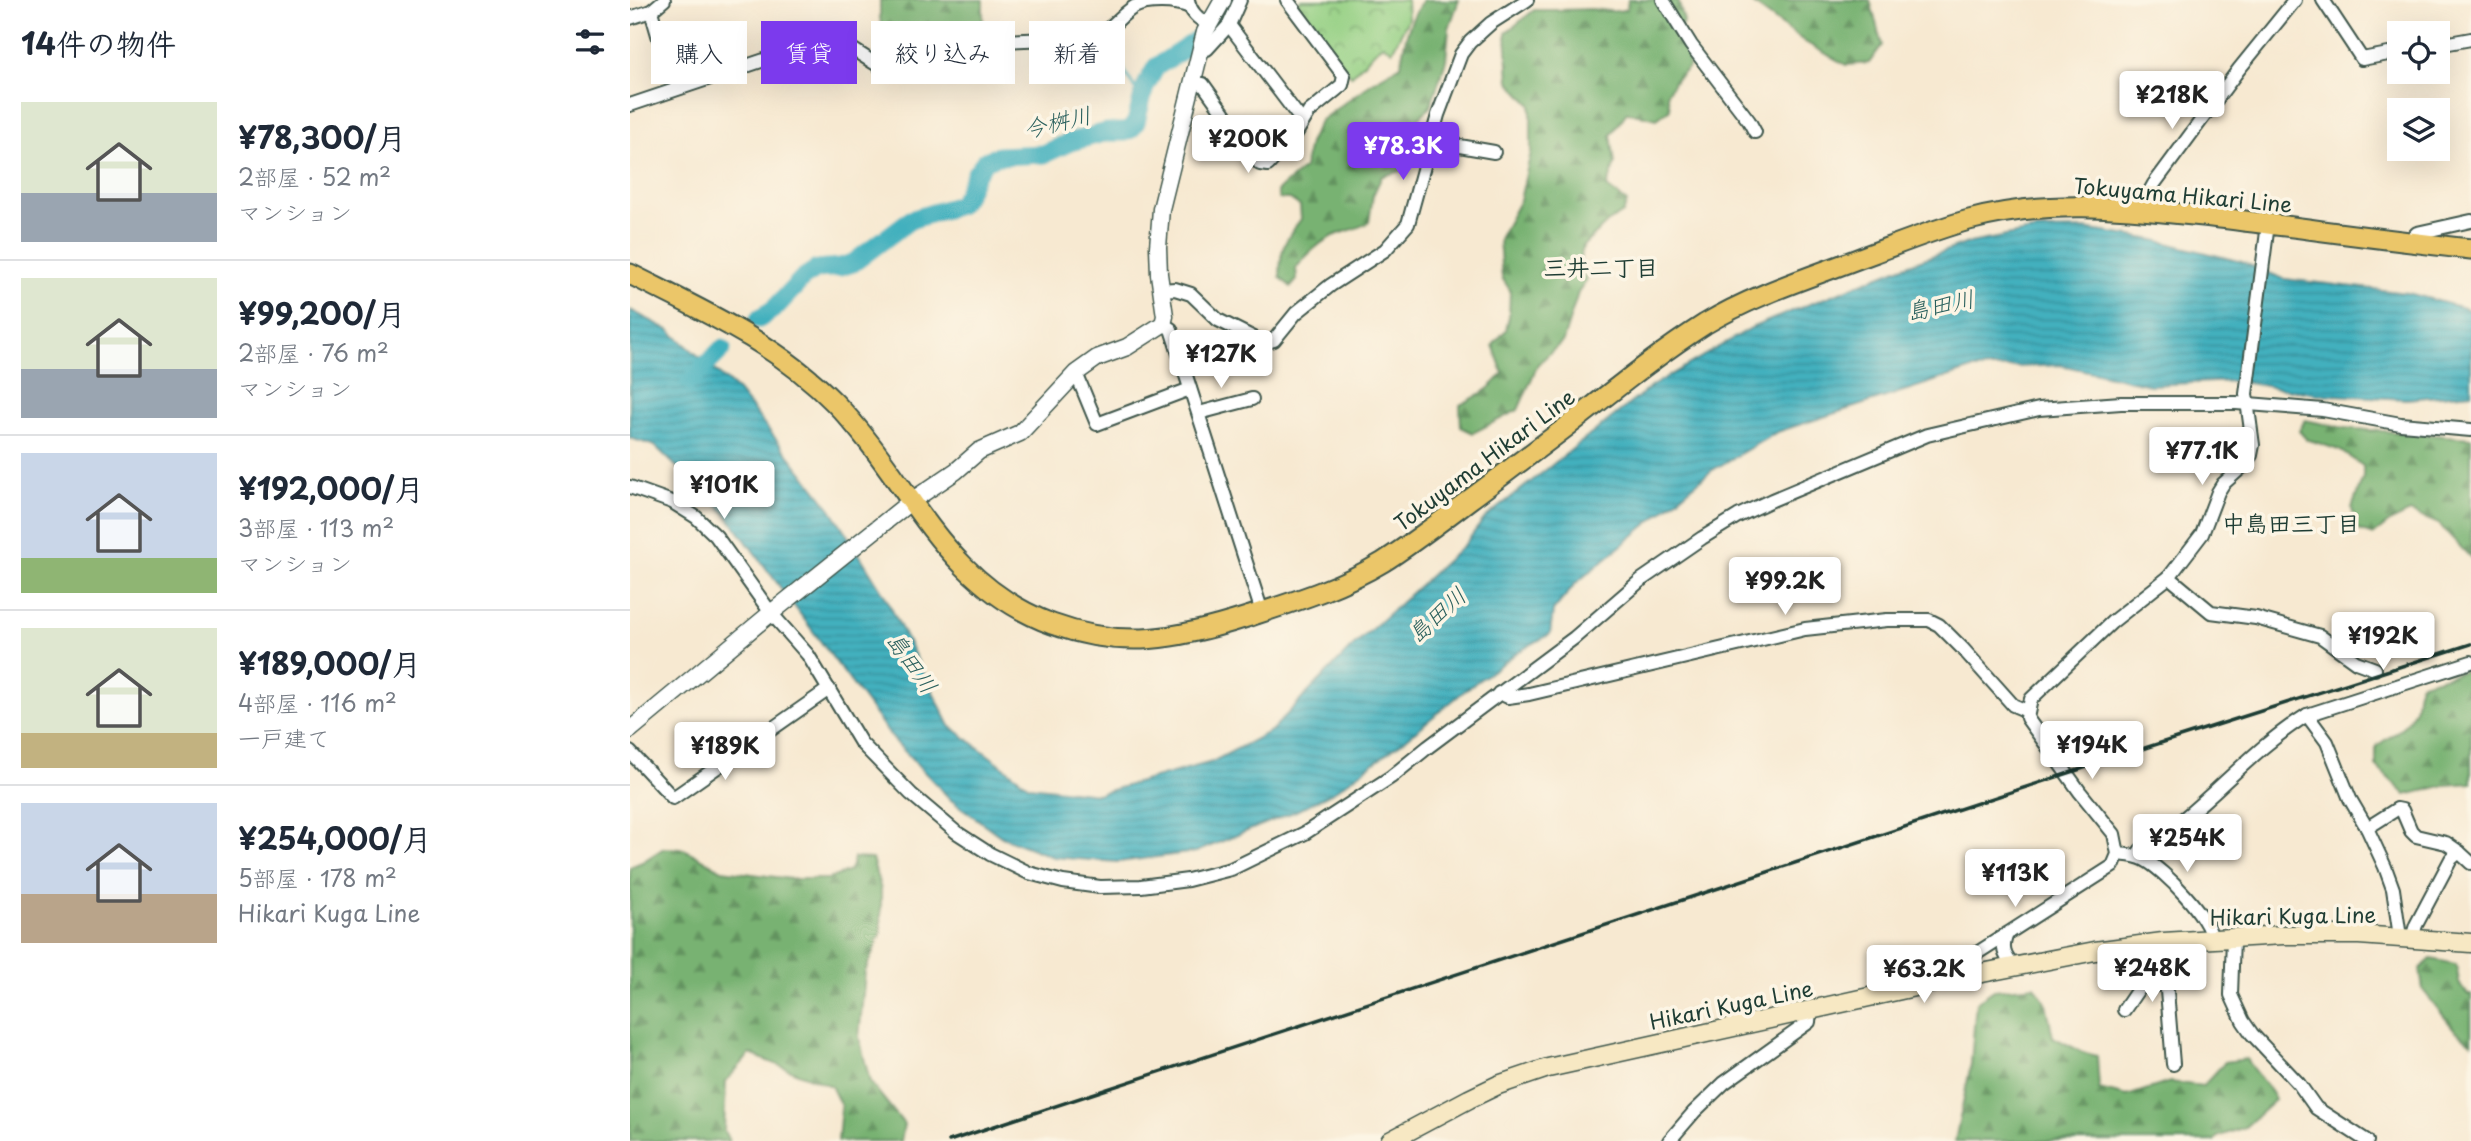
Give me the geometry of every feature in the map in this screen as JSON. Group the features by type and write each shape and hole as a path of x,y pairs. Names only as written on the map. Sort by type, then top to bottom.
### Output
{"main road":[{"name":"Tokuyama Hikari Line","path":"630,274 745,333 811,380 861,431 905,506 982,583 1011,604 1062,627 1086,634 1119,639 1158,639 1193,634 1262,612 1323,591 1380,564 1420,537 1672,346 1732,309 1779,288 1962,222 2001,212 2051,205 2148,210 2267,234 2408,242 2471,249"},
{"name":"Hikari Kuga Line","path":"1390,1141 1413,1136 1497,1085 1548,1068 2095,950 2211,939 2359,935 2471,943"}],"street":[{"path":"630,18 651,12 664,0"},
{"path":"1164,324 1158,247 1161,209 1209,23 1223,0"},
{"path":"1202,49 1208,49 1229,25 1240,0"},
{"path":"1193,83 1203,84 1260,164 1268,164 1296,135 1309,112 1342,85 1344,76 1287,0"},
{"path":"1161,290 1175,289 1191,294 1218,320 1258,340 1275,340 1296,313 1331,285 1385,250 1404,230 1412,214 1431,141 1461,54 1469,42 1491,23 1527,0"},
{"path":"1663,0 1691,45 1755,132"},
{"path":"2148,210 2154,184 2239,69 2295,0"},
{"path":"2323,0 2362,60 2387,55"},
{"path":"630,104 827,39 838,40 879,66 895,69 911,68 970,48 1002,41 1093,37 1106,33 1135,6 1150,1 1189,4 1198,18 1209,23"},
{"path":"651,12 678,87"},
{"path":"1229,25 1302,121"},
{"path":"2450,42 2471,38"},
{"path":"1431,141 1494,152"},
{"path":"2408,242 2417,233 2471,221"},
{"path":"1946,981 1948,973 2113,866 2118,854 2114,834 2027,718 2027,710 2031,699 2068,662 2112,622 2169,577 2202,534 2218,492 2251,454 2253,445 2246,399 2267,234"},
{"path":"630,730 905,506 956,471 979,451 1020,433 1076,373 1097,358 1127,347 1164,324"},
{"path":"1164,324 1171,329 1262,612"},
{"path":"1076,373 1097,424 1189,389"},
{"path":"1199,413 1252,399"},
{"path":"630,487 672,502 696,517 716,536 776,609 808,655 848,723 879,764 956,832 990,854 1029,873 1063,882 1100,887 1141,886 1188,880 1231,869 1305,833 1391,777 1574,638 1641,580 1711,532 1772,500 1893,448 1939,432 2039,409 2246,399 2400,424 2471,429"},
{"path":"2169,577 2211,612 2256,618 2320,636 2356,662 2375,669"},
{"path":"1499,693 1508,696 1529,694 1805,629 1887,620 1929,620 1940,625 2013,705 2027,710"},
{"path":"2137,856 2143,848 2166,834 2258,752 2307,715 2471,662"},
{"path":"630,752 673,798 829,689"},
{"path":"2307,715 2327,742 2350,799 2367,828 2393,889 2406,938"},
{"path":"2367,828 2398,809 2402,810 2416,836 2446,843 2471,863"},
{"path":"2406,938 2416,925 2451,859 2459,852"},
{"path":"2118,854 2137,856 2162,871 2207,922 2211,939"},
{"path":"2007,934 2002,944 2005,956 2013,966"},
{"path":"2233,938 2231,995 2243,1021 2299,1084 2316,1108 2367,1141"},
{"path":"2163,942 2173,1064"},
{"path":"2124,1010 2139,988 2167,983"},
{"path":"1669,1141 1724,1083 1809,1022 1810,1010"}],"green space":[{"path":"880,0 983,0 983,21 881,21"},
{"path":"1301,0 1407,0 1408,20 1392,51 1382,44 1351,76 1297,4"},
{"path":"1423,0 1459,0 1449,28 1446,60 1430,107 1412,125 1393,128 1387,135 1395,145 1412,154 1408,169 1382,176 1373,195 1369,222 1331,237 1316,247 1296,268 1297,280 1291,287 1280,277 1281,259 1287,240 1301,219 1300,206 1290,199 1279,199 1277,191 1304,168 1309,143 1320,121 1374,81 1401,65 1408,31"},
{"path":"1628,0 1678,0 1684,21 1674,35 1688,56 1689,67 1676,79 1667,93 1670,109 1657,119 1627,112 1611,135 1615,164 1607,187 1627,202 1623,213 1607,223 1583,246 1578,268 1587,280 1578,293 1563,341 1538,364 1518,410 1473,433 1461,427 1460,405 1484,392 1503,373 1493,345 1506,330 1510,290 1502,278 1499,239 1520,200 1531,152 1531,105 1509,81 1506,33 1534,10 1617,11 1627,9"},
{"path":"1748,0 1870,0 1882,45 1869,63 1846,65 1805,42"},
{"path":"2305,420 2344,428 2471,438 2471,558 2439,524 2410,512 2391,521 2373,535 2356,529 2352,508 2363,477 2363,466 2339,450 2306,439 2299,431"},
{"path":"2471,669 2471,783 2446,785 2406,795 2376,766 2376,746 2398,731 2411,717 2422,683"},
{"path":"664,848 684,849 722,870 791,879 828,879 850,871 854,858 872,859 881,890 881,932 865,972 859,1037 870,1082 904,1124 901,1141 838,1141 841,1106 831,1086 750,1054 726,1081 724,1131 729,1141 630,1141 630,867"},
{"path":"2431,959 2456,964 2459,982 2468,995 2471,995 2471,1043 2454,1029 2423,990 2420,969"},
{"path":"2035,986 2046,1003 2053,1037 2082,1052 2097,1056 2099,1089 2127,1096 2170,1082 2203,1086 2225,1062 2246,1059 2275,1100 2245,1127 2217,1137 2214,1141 1955,1141 1971,1064 1976,1002 1994,990"}],"water":[{"name":"島田川","path":"2085,229 2155,240 2242,262 2284,279 2408,293 2471,310 2471,393 2406,399 2317,394 2235,381 2150,385 2061,365 1972,369 1777,432 1711,471 1575,584 1553,611 1550,634 1518,652 1468,688 1406,739 1335,791 1296,811 1196,852 1118,862 1053,857 1002,837 951,800 894,740 725,513 655,446 630,438 630,310 669,330 738,391 831,509 885,596 950,726 1029,786 1097,794 1212,762 1271,731 1349,650 1465,544 1485,518 1652,386 1753,327 1965,244 2037,230"}],"waterway":[{"name":"今桝川","path":"759,319 775,308 803,278 817,269 853,263 910,220 959,205 985,161 998,156 1044,154 1070,142 1131,129 1136,122 1145,87 1156,67 1215,29 1231,0"},
{"path":"1129,15 1131,21 1121,34 1118,51 1123,68 1143,100"},
{"name":"今桝川","path":"690,381 722,349"}],"railway":[{"path":"949,1141 2148,747 2471,644"}],"district":[{"name":"三井二丁目","path":"1601,266"},
{"name":"中島田三丁目","path":"2291,522"}]}
